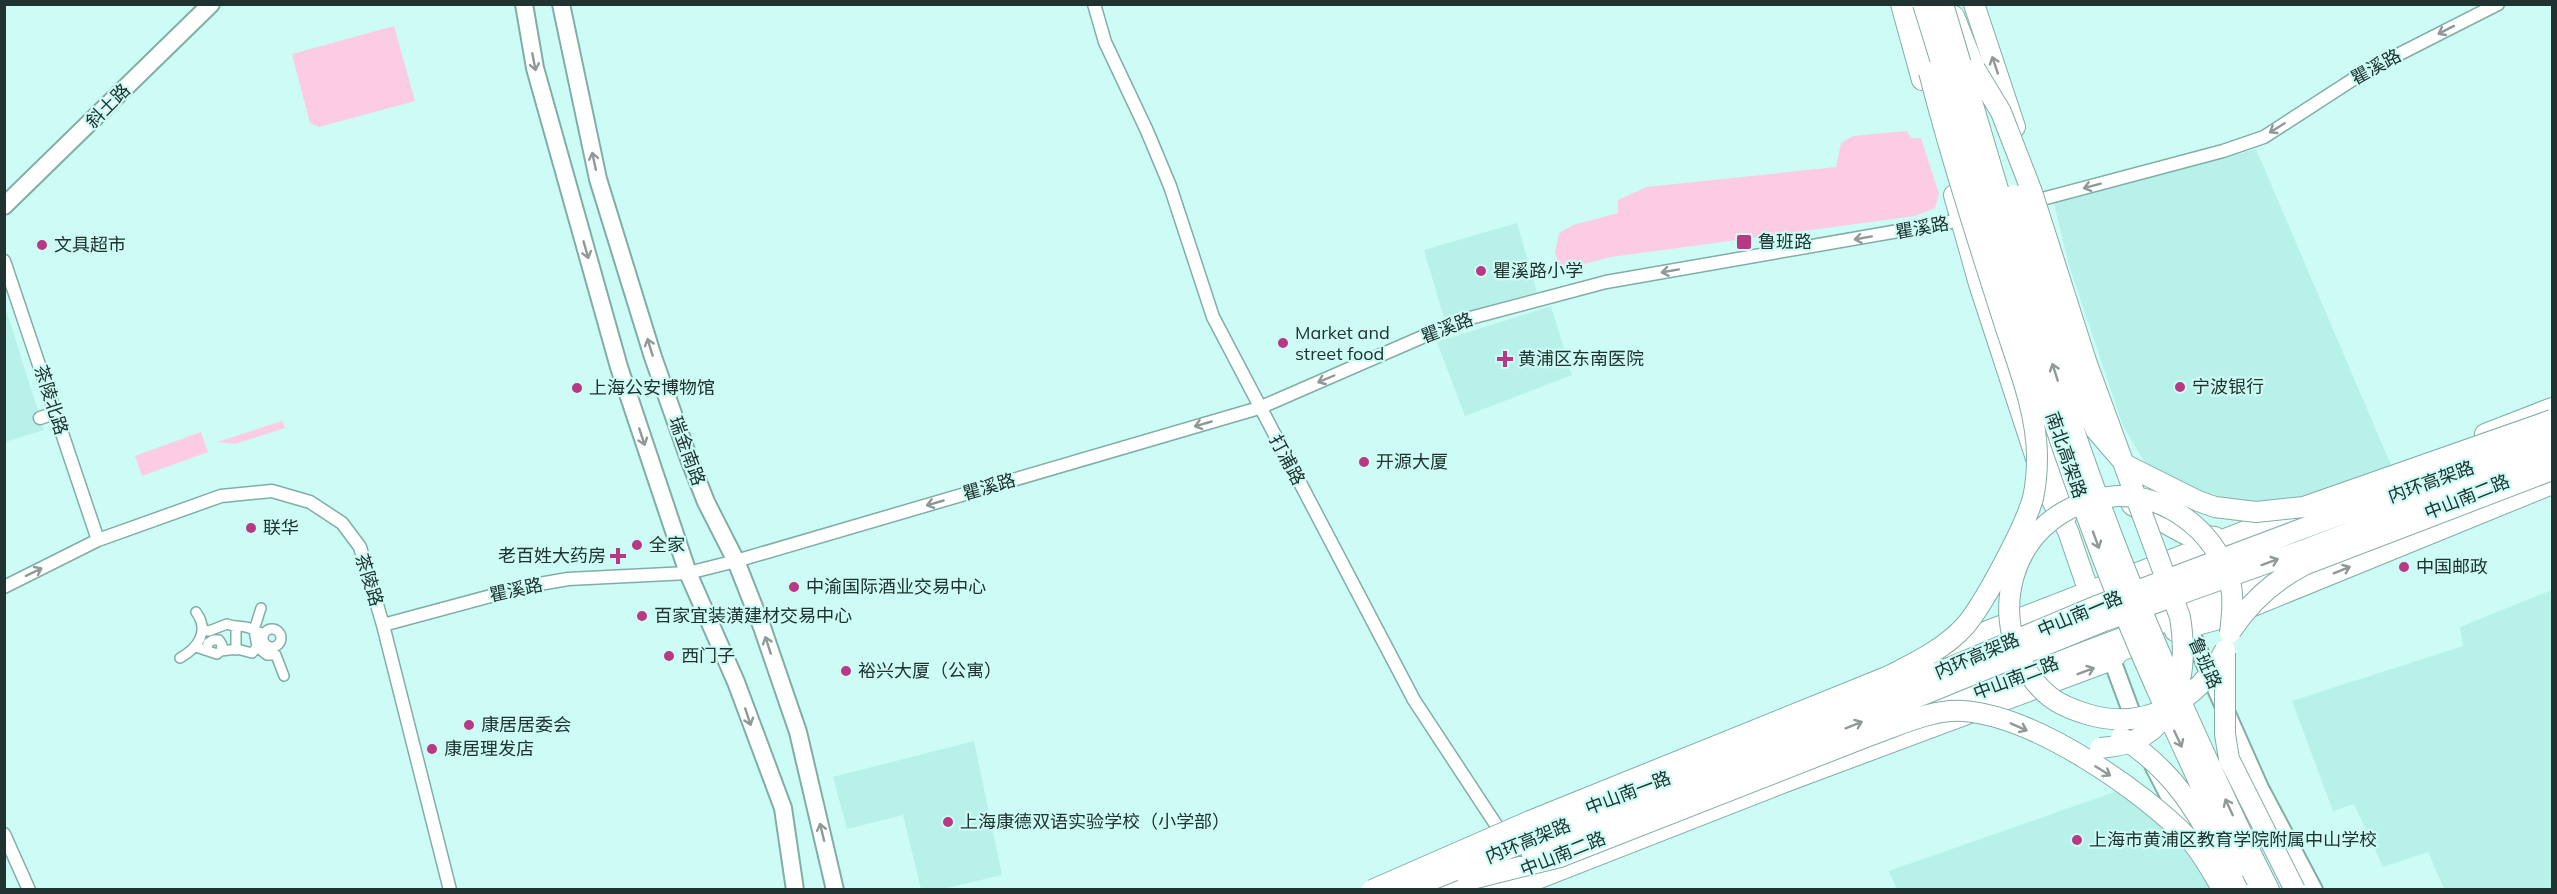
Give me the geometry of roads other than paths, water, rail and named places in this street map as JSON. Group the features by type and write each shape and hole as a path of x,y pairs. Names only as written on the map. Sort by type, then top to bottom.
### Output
{"main road":[{"name":"斜土路","path":"4,206 210,4"},
{"name":"瑞金南路","path":"524,4 535,68 619,367 688,573 736,682 783,808 795,890"},
{"name":"瑞金南路","path":"561,4 598,179 653,357 706,502 736,561 762,627 798,732 835,890"},
{"path":"1901,4 1971,218"},
{"path":"1913,4 1942,123 2029,407 2037,456 2023,552 2009,592 2008,612 2012,635 2021,660 2049,696 2140,749 2177,784 2198,814 2238,890"},
{"path":"1918,4 1971,218 1979,284 2046,489 2068,531 2080,567 2103,597 2148,616 2181,620 2226,616 2553,484"},
{"name":"南北高架路","path":"1923,4 2060,441 2098,547 2166,712 2251,890"},
{"name":"南北高架路","path":"1943,4 2021,267 2067,409 2114,539 2181,706 2269,890"},
{"path":"1950,4 1975,69 2072,377 2096,430 2159,503"},
{"name":"鲁班路","path":"1955,4 2033,202"},
{"name":"鲁班路","path":"1974,4 2033,202 2059,313 2142,537 2162,567 2181,620 2260,788 2314,890"},
{"path":"1975,69 2001,112 2032,192 2084,353 2180,617 2184,643 2181,679 2174,704 2165,716 2142,737 2121,746 2100,748 2053,742"},
{"path":"2162,567 2553,408"},
{"path":"2189,519 2304,507 2553,420"},
{"path":"2162,567 2199,562 2553,427"},
{"name":"内环高架路","path":"1406,890 2099,606 2553,435"},
{"path":"2106,437 2139,469 2236,512 2272,516 2297,511"},
{"name":"内环高架路","path":"1444,890 1473,885 2104,621 2304,550 2553,454"},
{"name":"中山南二路","path":"1509,890 1986,689 2109,651 2120,651 2181,620 2553,462"},
{"path":"2126,465 2198,501 2215,507 2256,512"},
{"path":"2078,711 2102,718 2126,720 2166,710 2196,690 2216,667 2227,641 2253,601 2277,581 2304,565 2553,470"},
{"path":"1370,890 1520,825 1889,676 1928,656 1964,627 1984,598 2041,529 2061,513 2088,501 2127,496 2159,503 2189,519 2213,544 2228,576 2233,603 2227,641 2225,734 2229,759 2295,890"},
{"path":"1984,598 2032,499"},
{"path":"2130,503 2185,534 2227,539"},
{"name":"中山南二路","path":"1370,890 1506,840 1524,815 1782,710 2054,606 2103,597 2162,567"},
{"path":"2103,597 2109,651 2136,727 2167,794 2221,890"},
{"name":"中山南一路","path":"1506,840 1988,651 2103,597"},
{"path":"1988,651 2054,606"},
{"name":"中山南二路","path":"1473,885 1530,880 1785,782 2060,681 2109,651"},
{"path":"1986,689 2060,681"},
{"path":"1473,885 1560,857 1871,735 1939,713 1963,711 1991,716 2053,742 2156,807 2192,843 2221,890"}],"street":[{"name":"打浦路","path":"1094,4 1105,42 1170,186 1213,317 1414,700 1530,880"},
{"name":"瞿溪路","path":"383,625 528,586 568,579 688,573 736,561 1259,408 1459,321 1558,293 1606,282 1971,218 2223,151 2264,137 2366,71 2498,4"},
{"name":"茶陵北路","path":"4,261 98,540"},
{"path":"40,418 56,413"},
{"name":"茶陵路","path":"4,587 98,540 221,495 272,491 310,502 342,523 360,547 383,625 450,890"},
{"path":"261,608 254,630 257,647 267,655 275,651 280,644 281,634 272,629 264,634"},
{"path":"180,658 196,647 203,630 201,619 196,612"},
{"path":"203,630 209,631 227,624 236,627 247,626 264,634"},
{"path":"236,627 236,650"},
{"path":"264,634 266,644 275,651 284,676"},
{"path":"196,647 207,649 208,643 219,640 222,645 221,651 236,650 252,653 257,647"},
{"path":"4,834 29,890"}],"place":[{"name":"鲁班路","path":"1744,242"},
{"name":"文具超市","path":"42,245"},
{"name":"瞿溪路小学","path":"1481,271"},
{"name":"Market and street food","path":"1283,343"},
{"name":"黄浦区东南医院","path":"1505,359"},
{"name":"宁波银行","path":"2180,387"},
{"name":"上海公安博物馆","path":"577,388"},
{"name":"开源大厦","path":"1364,462"},
{"name":"联华","path":"251,528"},
{"name":"全家","path":"637,545"},
{"name":"老百姓大药房","path":"618,556"},
{"name":"中国邮政","path":"2404,567"},
{"name":"中渝国际酒业交易中心","path":"794,587"},
{"name":"百家宜装潢建材交易中心","path":"642,616"},
{"name":"西门子","path":"669,656"},
{"name":"裕兴大厦（公寓）","path":"846,671"},
{"name":"康居居委会","path":"469,725"},
{"name":"康居理发店","path":"432,749"},
{"name":"上海康德双语实验学校（小学部）","path":"948,822"},
{"name":"上海市黄浦区教育学院附属中山学校","path":"2077,840"}]}
